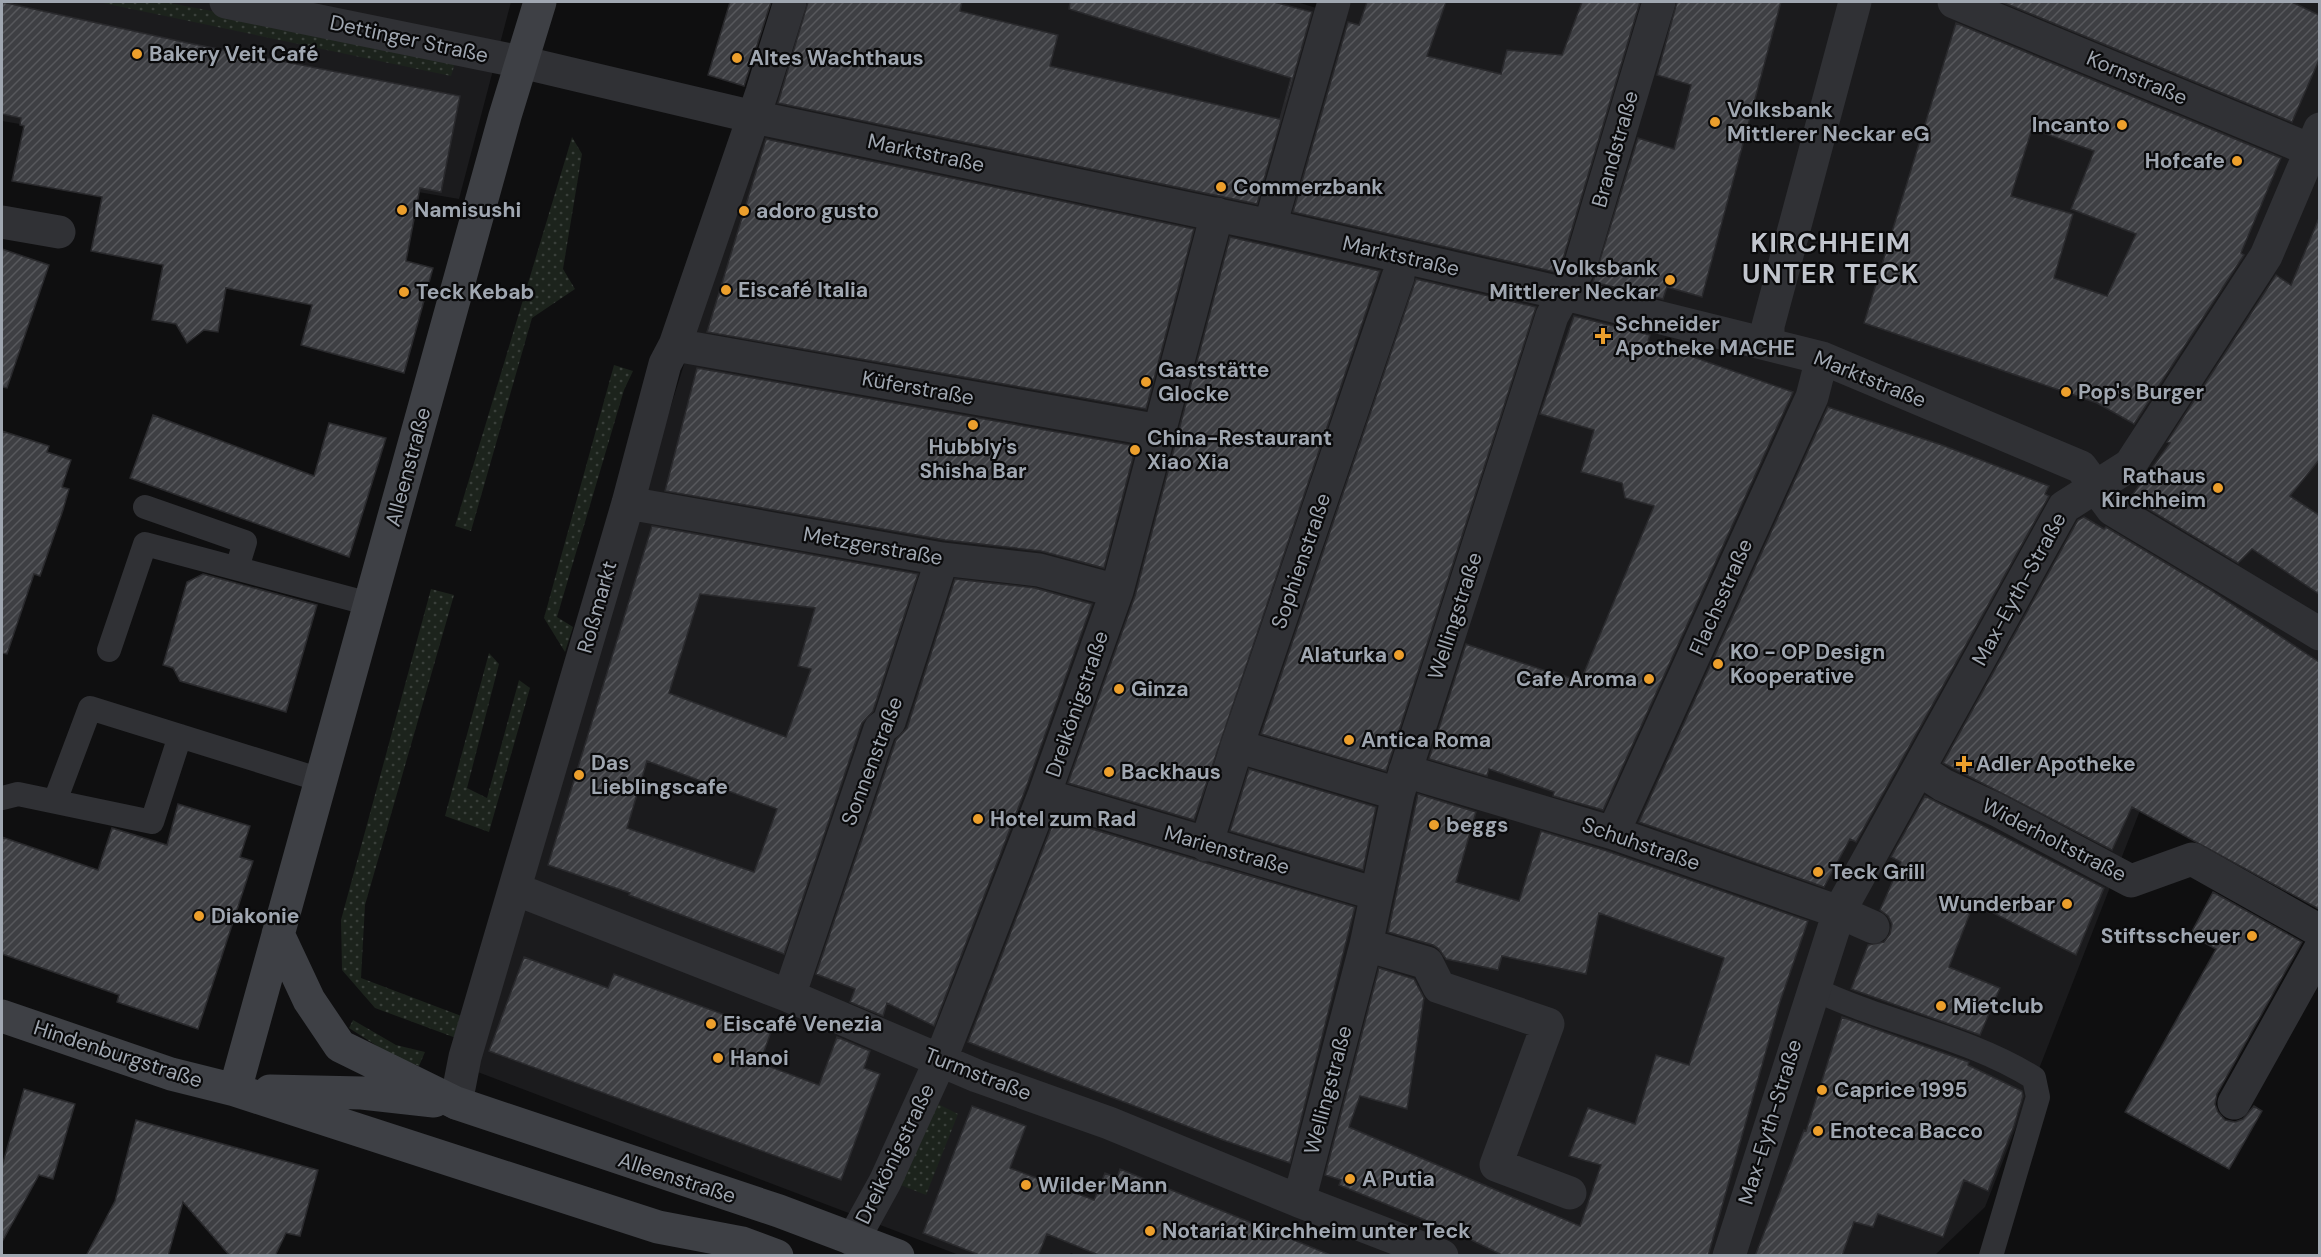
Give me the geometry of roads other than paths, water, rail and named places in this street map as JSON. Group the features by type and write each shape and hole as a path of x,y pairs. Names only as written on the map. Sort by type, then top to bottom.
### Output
{"main road":[{"name":"Alleenstraße","path":"235,1090 521,62 540,2"},
{"name":"Alleenstraße","path":"278,934 309,1000 340,1046 456,1103 779,1212 850,1248 898,1256"},
{"name":"Hindenburgstraße","path":"2,1016 162,1072 235,1090"},
{"name":"Alleenstraße","path":"235,1090 362,1093 456,1103"},
{"name":"Alleenstraße","path":"235,1090 658,1227 742,1243 777,1256"},
{"name":"Alleenstraße","path":"658,1227 686,1256"}],"street":[{"name":"Dettinger Straße","path":"226,2 521,62"},
{"name":"Roßmarkt","path":"456,1103 465,1057 670,355 754,117 790,2"},
{"path":"1270,226 1333,2"},
{"name":"Brandstraße","path":"1565,294 1580,266 1659,2"},
{"path":"1768,343 1768,326 1856,2"},
{"name":"Kornstraße","path":"1954,2 2316,144"},
{"name":"Marktstraße","path":"521,62 754,117 1270,226 1565,294 1822,358 2080,467 2112,509 2319,634"},
{"name":"Max-Eyth-Straße","path":"1729,1256 1812,988 1839,912 2064,507 2130,465 2266,256 2316,144"},
{"name":"Dreikönigstraße","path":"850,1248 885,1182 940,1061 1044,795 1117,591 1217,214"},
{"path":"2,222 59,232"},
{"name":"Sophienstraße","path":"1206,845 1237,746 1398,277"},
{"name":"Wellingstraße","path":"1299,1201 1366,945 1402,783 1552,316 1565,294"},
{"name":"Küferstraße","path":"670,355 1160,431"},
{"name":"Flachsstraße","path":"1613,833 1812,397 1822,358"},
{"name":"Metzgerstraße","path":"628,503 942,559 1039,570 1117,591"},
{"name":"Sonnenstraße","path":"789,996 880,729 889,722 942,559"},
{"name":"Schuhstraße","path":"1237,746 1613,833 1839,912 1873,927"},
{"name":"Widerholtstraße","path":"1919,769 1943,785 1997,810 2131,881 2192,859 2319,931"},
{"name":"Marienstraße","path":"1044,795 1376,894"},
{"name":"Turmstraße","path":"515,889 789,996 940,1061 1109,1123 1299,1201 1442,1256"},
{"path":"1366,945 1426,963 1439,987 1548,1024 1496,1165 1570,1192"},
{"path":"2234,1103 2319,949"}],"lane":[{"path":"145,507 245,542 237,568"},
{"path":"110,650 145,544 370,604"},
{"path":"55,801 90,708 321,780"},
{"path":"2,798 18,794 152,822 180,736"},
{"path":"1812,988 1845,1004 2007,1061 2034,1078 2038,1097 1991,1256"}],"place":[{"name":"Bakery Veit Café","path":"137,54"},
{"name":"Altes Wachthaus","path":"737,58"},
{"name":"Volksbank Mittlerer Neckar eG","path":"1715,122"},
{"name":"Incanto","path":"2122,125"},
{"name":"Hofcafe","path":"2237,161"},
{"name":"Commerzbank","path":"1221,187"},
{"name":"Namisushi","path":"402,210"},
{"name":"adoro gusto","path":"744,211"},
{"name":"Volksbank Mittlerer Neckar","path":"1670,280"},
{"name":"Eiscafé Italia","path":"726,290"},
{"name":"Teck Kebab","path":"404,292"},
{"name":"Schneider Apotheke MACHE","path":"1603,336"},
{"name":"Gaststätte Glocke","path":"1146,382"},
{"name":"Pop's Burger","path":"2066,392"},
{"name":"Hubbly's Shisha Bar","path":"973,425"},
{"name":"China-Restaurant Xiao Xia","path":"1135,450"},
{"name":"Rathaus Kirchheim","path":"2218,488"},
{"name":"Alaturka","path":"1399,655"},
{"name":"KO - OP Design Kooperative","path":"1718,664"},
{"name":"Cafe Aroma","path":"1649,679"},
{"name":"Ginza","path":"1119,689"},
{"name":"Antica Roma","path":"1349,740"},
{"name":"Adler Apotheke","path":"1964,764"},
{"name":"Backhaus","path":"1109,772"},
{"name":"Das Lieblingscafe","path":"579,775"},
{"name":"Hotel zum Rad","path":"978,819"},
{"name":"beggs","path":"1434,825"},
{"name":"Teck Grill","path":"1818,872"},
{"name":"Wunderbar","path":"2067,904"},
{"name":"Diakonie","path":"199,916"},
{"name":"Stiftsscheuer","path":"2252,936"},
{"name":"Mietclub","path":"1941,1006"},
{"name":"Eiscafé Venezia","path":"711,1024"},
{"name":"Hanoi","path":"718,1058"},
{"name":"Caprice 1995","path":"1822,1090"},
{"name":"Enoteca Bacco","path":"1818,1131"},
{"name":"A Putia","path":"1350,1179"},
{"name":"Wilder Mann","path":"1026,1185"},
{"name":"Notariat Kirchheim unter Teck","path":"1150,1231"}],"district":[{"name":"KIRCHHEIM UNTER TECK","path":"1831,258"}]}
